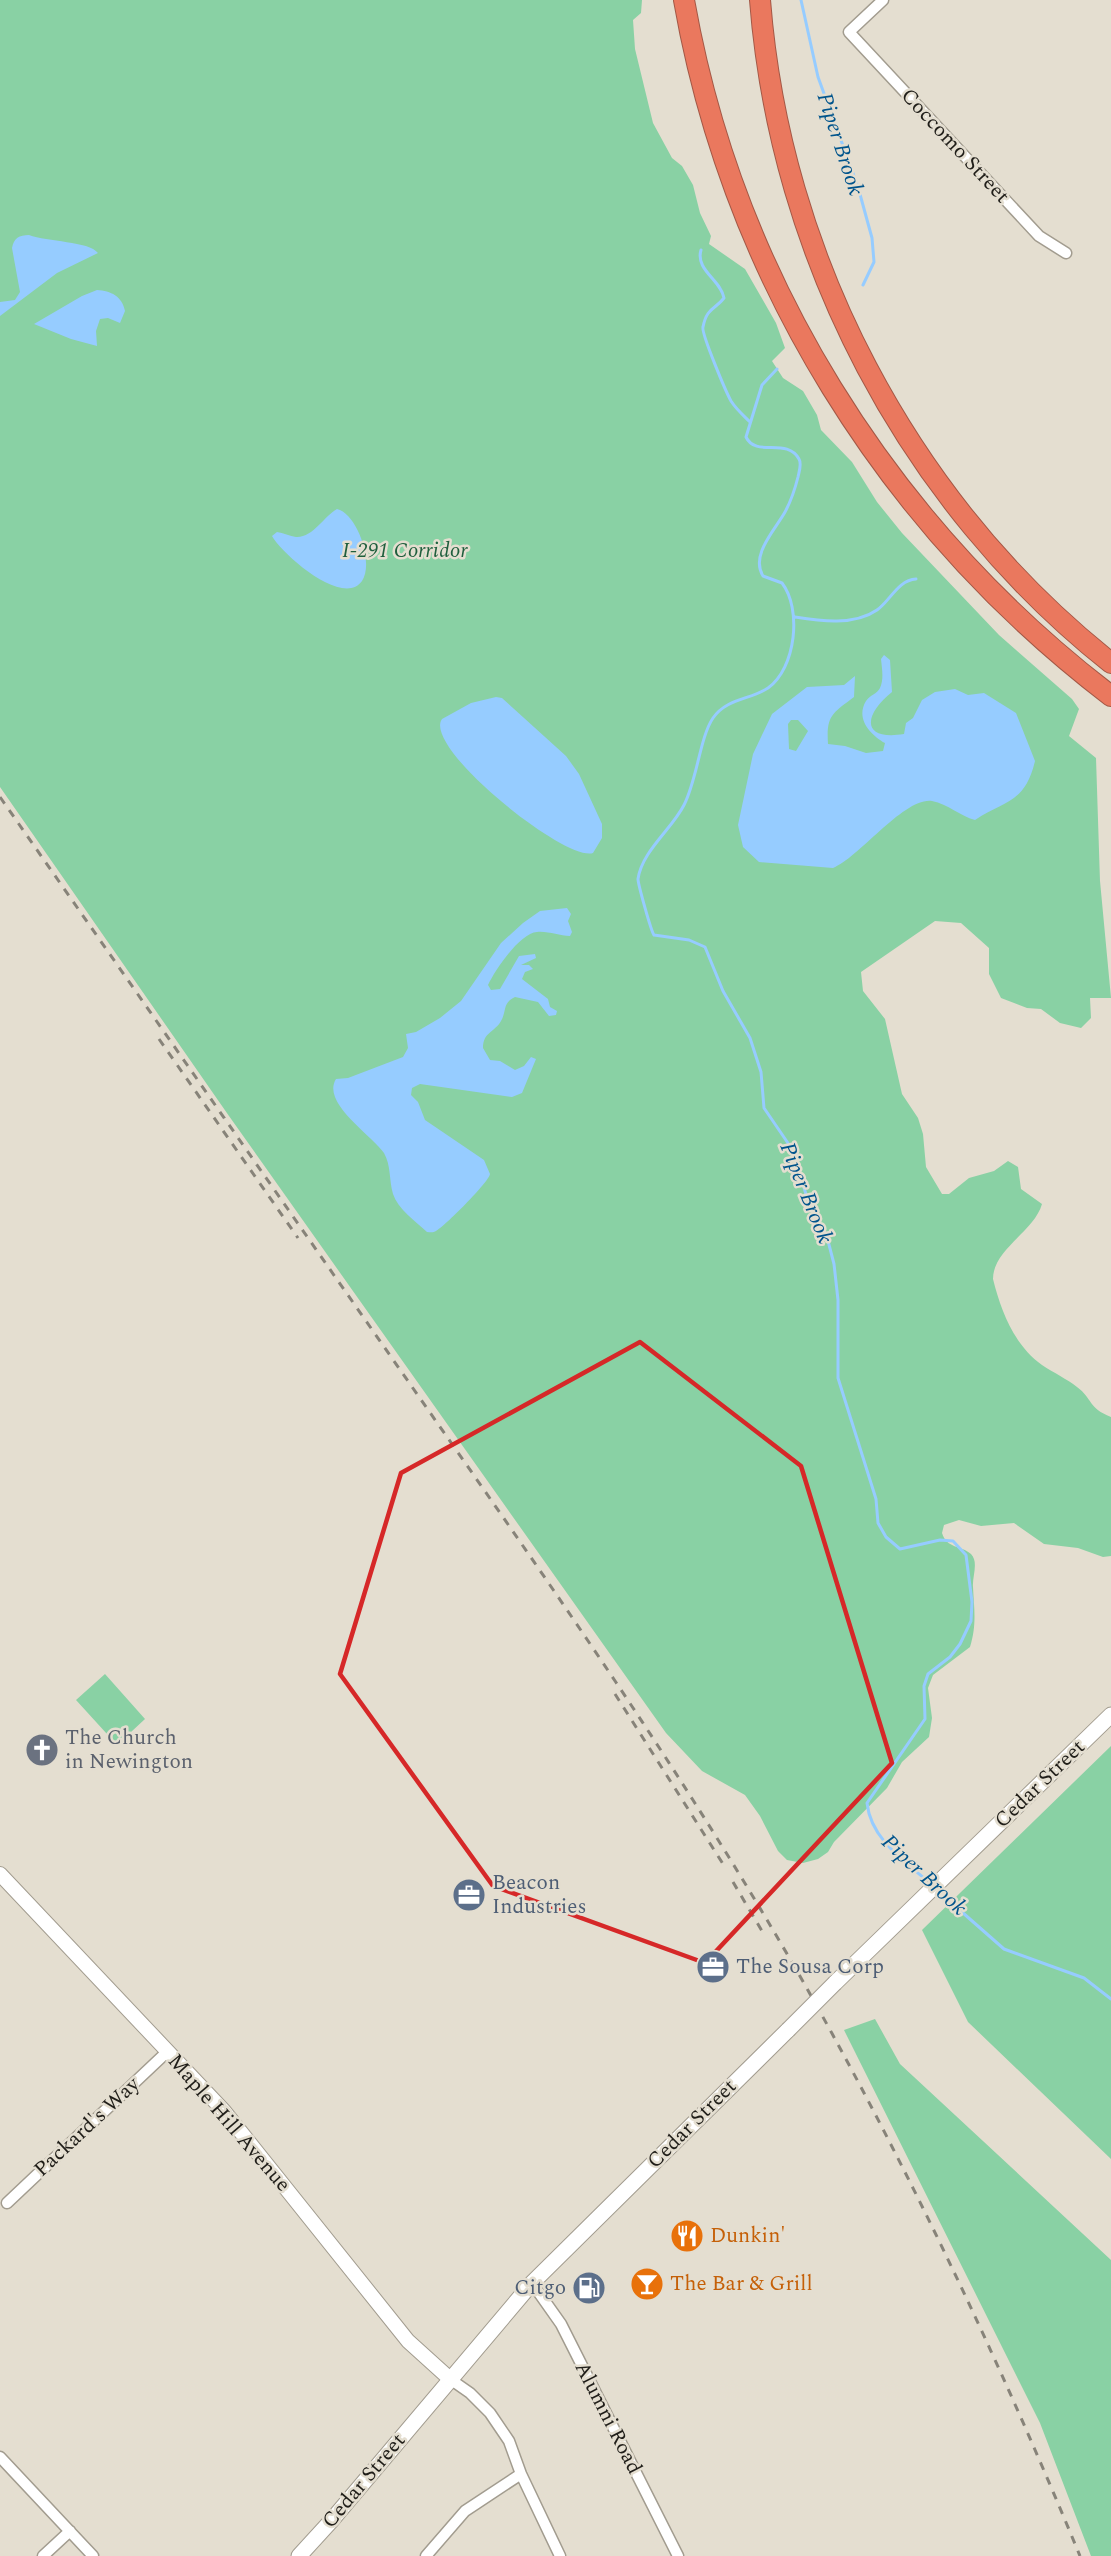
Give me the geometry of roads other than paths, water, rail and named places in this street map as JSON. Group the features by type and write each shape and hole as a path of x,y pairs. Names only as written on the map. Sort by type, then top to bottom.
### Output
{"highway":[{"path":"684,0 709,111 735,189 774,283 820,370 874,454 945,542 1024,624 1111,696"},
{"path":"760,0 772,95 793,184 820,266 863,362 904,433 953,503 1017,577 1082,639 1111,663"}],"main road":[{"name":"Cedar Street","path":"299,2556 532,2283 1111,1715"}],"street":[{"name":"Coccomo Street","path":"883,0 849,32 1039,236 1066,253"},
{"name":"Maple Hill Avenue","path":"0,1874 224,2111 408,2341 450,2379"},
{"name":"Packard's Way","path":"7,2203 168,2051"},
{"name":"Alumni Road","path":"532,2283 561,2324 678,2556"},
{"path":"450,2379 470,2392 490,2413 509,2441 521,2474 560,2556"},
{"path":"0,2457 93,2556"},
{"path":"426,2556 465,2511 521,2474"},
{"path":"43,2556 70,2531"}],"water":[{"path":"29,235 86,246 98,253 57,273 0,316 0,302 15,300 20,292 12,248 14,242 22,236"},
{"path":"97,290 119,298 125,311 120,323 108,318 100,319 96,331 97,346 71,339 34,324 82,296"},
{"path":"337,509 345,513 357,529 365,552 365,573 362,581 353,588 341,588 314,575 288,554 272,536 277,532 296,537 308,534"},
{"path":"884,655 890,660 892,692 883,700 872,717 873,730 890,735 904,734 906,723 913,718 922,700 935,692 955,689 968,695 984,693 1016,713 1035,761 1026,785 1013,799 975,820 932,801 921,802 908,808 856,853 833,868 759,862 743,847 738,825 753,754 772,714 807,687 844,685 855,676 854,697 832,716 828,727 828,744 845,746 866,753 883,751 885,743 866,726 862,714 866,701 879,690 881,685 881,659","holes":["791,720 798,720 808,731 796,751 789,749 788,724"]},
{"path":"496,697 502,698 566,756 579,774 602,824 602,838 593,853 578,851 555,840 528,822 499,800 453,753 442,733 442,719 471,703"},
{"path":"567,908 571,914 568,921 572,932 570,936 541,932 530,934 509,953 488,985 491,990 500,989 519,956 535,954 536,958 521,965 529,965 533,969 525,972 522,979 548,999 550,1007 557,1011 556,1015 549,1016 538,1002 515,997 506,1005 499,1025 485,1039 483,1048 490,1060 500,1061 515,1070 524,1066 531,1057 536,1059 522,1093 512,1097 420,1084 412,1088 411,1095 418,1102 425,1120 484,1160 490,1174 475,1194 448,1222 435,1232 427,1232 407,1214 395,1199 384,1153 341,1108 335,1098 333,1088 336,1079 348,1078 403,1057 408,1048 406,1034 416,1032 440,1018 461,1001 501,943 523,923 540,911"}],"waterway":[{"name":"Piper Brook","path":"801,0 818,77 858,187 872,238 874,262 863,285"},
{"path":"701,250 702,263 724,298 707,316 703,332 731,401 750,422"},
{"name":"Piper Brook","path":"777,369 762,385 746,437 757,446 787,449 794,453 800,461 796,486 791,499 765,543 760,560 763,576 782,583 788,594 794,622 790,653 785,667 768,688 732,703 713,718 705,736 684,805 645,859 638,879 654,935 689,940 705,947 723,991 750,1038 761,1072 764,1108 792,1149 809,1204 827,1237 834,1264 838,1300 838,1378 876,1499 878,1523 886,1537 900,1549 940,1540 953,1541 966,1555 972,1602 971,1621 960,1644 950,1657 928,1674 924,1686 925,1719 867,1803 870,1816 882,1839 900,1858 931,1884"},
{"path":"795,617 837,621 868,615 882,606 904,583 916,579"},
{"name":"Piper Brook","path":"938,1891 1004,1949 1084,1978 1111,1999"}],"railway":[{"path":"0,797 468,1466 618,1685 714,1833 805,1985 916,2195 985,2338 1080,2556"},
{"path":"159,1039 298,1238"},
{"path":"615,1694 723,1864"},
{"path":"733,1882 762,1931"}],"place":[{"name":"The Church in Newington","path":"42,1750"},
{"name":"Beacon Industries","path":"469,1895"},
{"name":"The Sousa Corp","path":"713,1967"},
{"name":"Dunkin'","path":"687,2236"},
{"name":"The Bar & Grill","path":"647,2284"},
{"name":"Citgo","path":"589,2288"}],"park label":[{"name":"I-291 Corridor","path":"405,551"}]}
